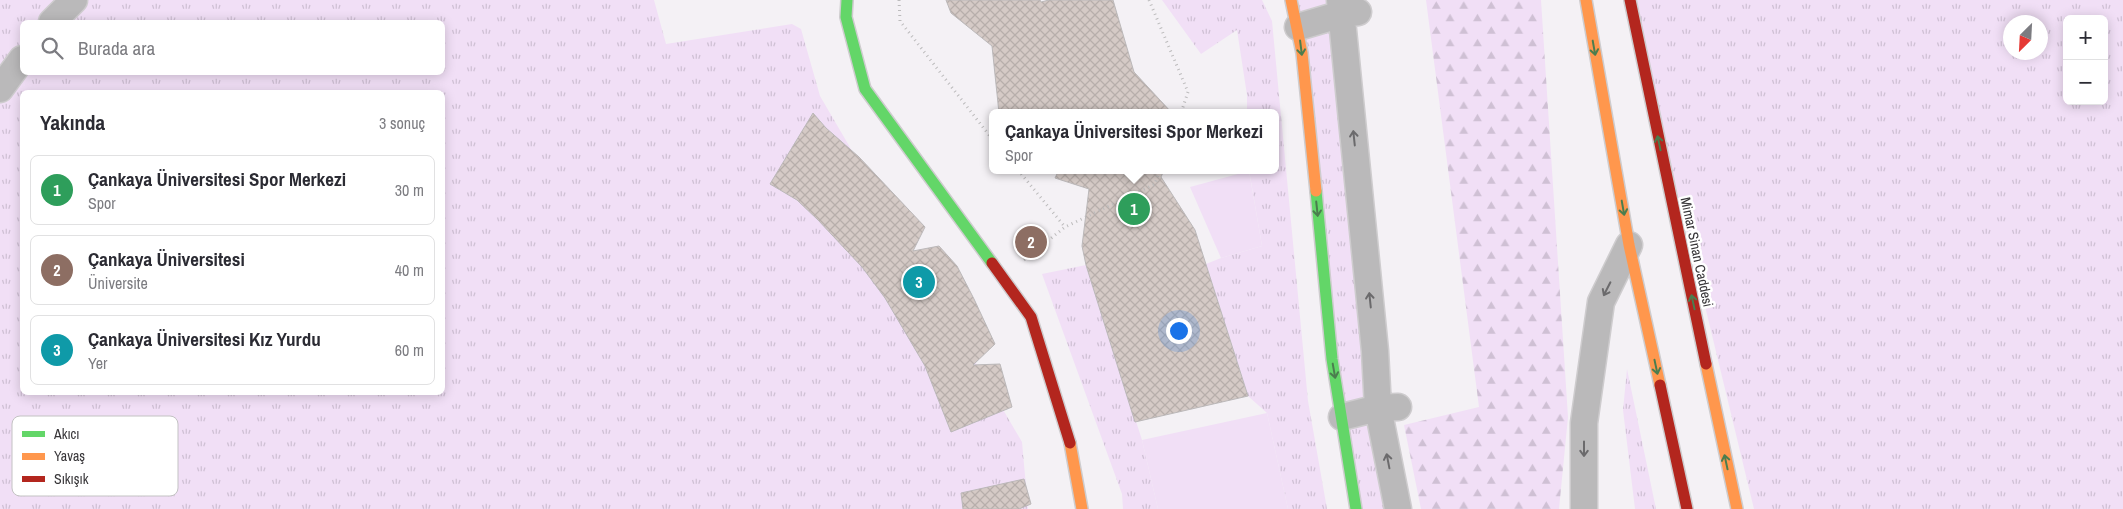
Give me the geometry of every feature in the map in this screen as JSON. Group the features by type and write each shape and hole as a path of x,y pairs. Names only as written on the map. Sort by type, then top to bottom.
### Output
{"street":[{"path":"54,20 74,0"},
{"path":"847,0 846,17 865,89 1031,317 1068,435 1082,509"},
{"path":"1291,0 1298,27 1332,359 1356,509"},
{"path":"1586,0 1630,245 1687,509"},
{"name":"Mimar Sinan Caddesi","path":"1630,0 1737,509"},
{"path":"1298,27 1347,8 1374,341 1388,407 1398,509"},
{"path":"0,89 20,62"},
{"path":"1584,509 1584,423 1601,302 1630,245"},
{"path":"1342,418 1388,407"}],"path":[{"path":"900,0 900,21 989,135"},
{"path":"1149,0 1188,92 1182,109"},
{"path":"1021,174 1065,226"},
{"path":"1018,264 1065,226 1155,184 1159,174"}],"green space":[{"path":"0,0 654,0 666,44 792,24 801,29 820,96 1022,442 1028,509 0,509"},
{"path":"1162,0 1262,0 1272,21 1308,401 1327,509 1288,509 1267,413 1248,396 1206,264 1262,246 1250,174 1279,174 1279,109 1247,109 1247,95 1237,30 1201,54"},
{"path":"1291,0 1340,0 1398,509 1356,509"},
{"path":"1426,0 1541,0 1568,417 1559,509 1421,509 1404,425 1479,407"},
{"path":"1636,0 2123,0 2123,509 1754,509 1668,153"},
{"path":"1238,174 1250,174 1262,246 1221,258 1190,187"},
{"path":"1086,265 1142,440 1158,509 1123,509 1122,494 1042,274"},
{"path":"1627,369 1656,509 1635,509 1623,410"},
{"path":"1267,413 1288,509 1158,509 1142,440"}],"building":[{"path":"946,0 1040,0 1041,2 1049,0 1113,0 1134,72 1168,109 999,109 992,46 951,13"},
{"path":"813,113 826,128 859,157 925,227 913,251 939,246 957,266 995,344 973,365 1000,364 1012,407 951,432 925,366 885,298 862,267 818,220 797,200 770,184"},
{"path":"1057,174 1162,174 1161,177 1195,230 1248,396 1135,422 1086,265 1082,246 1089,189 1055,178"},
{"path":"1024,479 1031,504 1019,509 963,509 961,493"}],"traffic: fast":[{"path":"847,0 846,17 865,89 992,263"},
{"path":"1316,191 1332,359 1356,509"}],"traffic: slow":[{"path":"1291,0 1302,53 1316,191"},
{"path":"1586,0 1629,245 1660,385"},
{"path":"1706,364 1737,509"},
{"path":"1070,443 1082,509"}],"traffic: jam":[{"path":"1630,0 1706,364"},
{"path":"992,263 1031,317 1070,443"},
{"path":"1660,385 1687,509"}],"place":[{"name":"Çankaya Üniversitesi Spor Merkezi","path":"1134,209"},
{"name":"Çankaya Üniversitesi","path":"1031,242"},
{"name":"Çankaya Üniversitesi Kız Yurdu","path":"919,282"}]}
